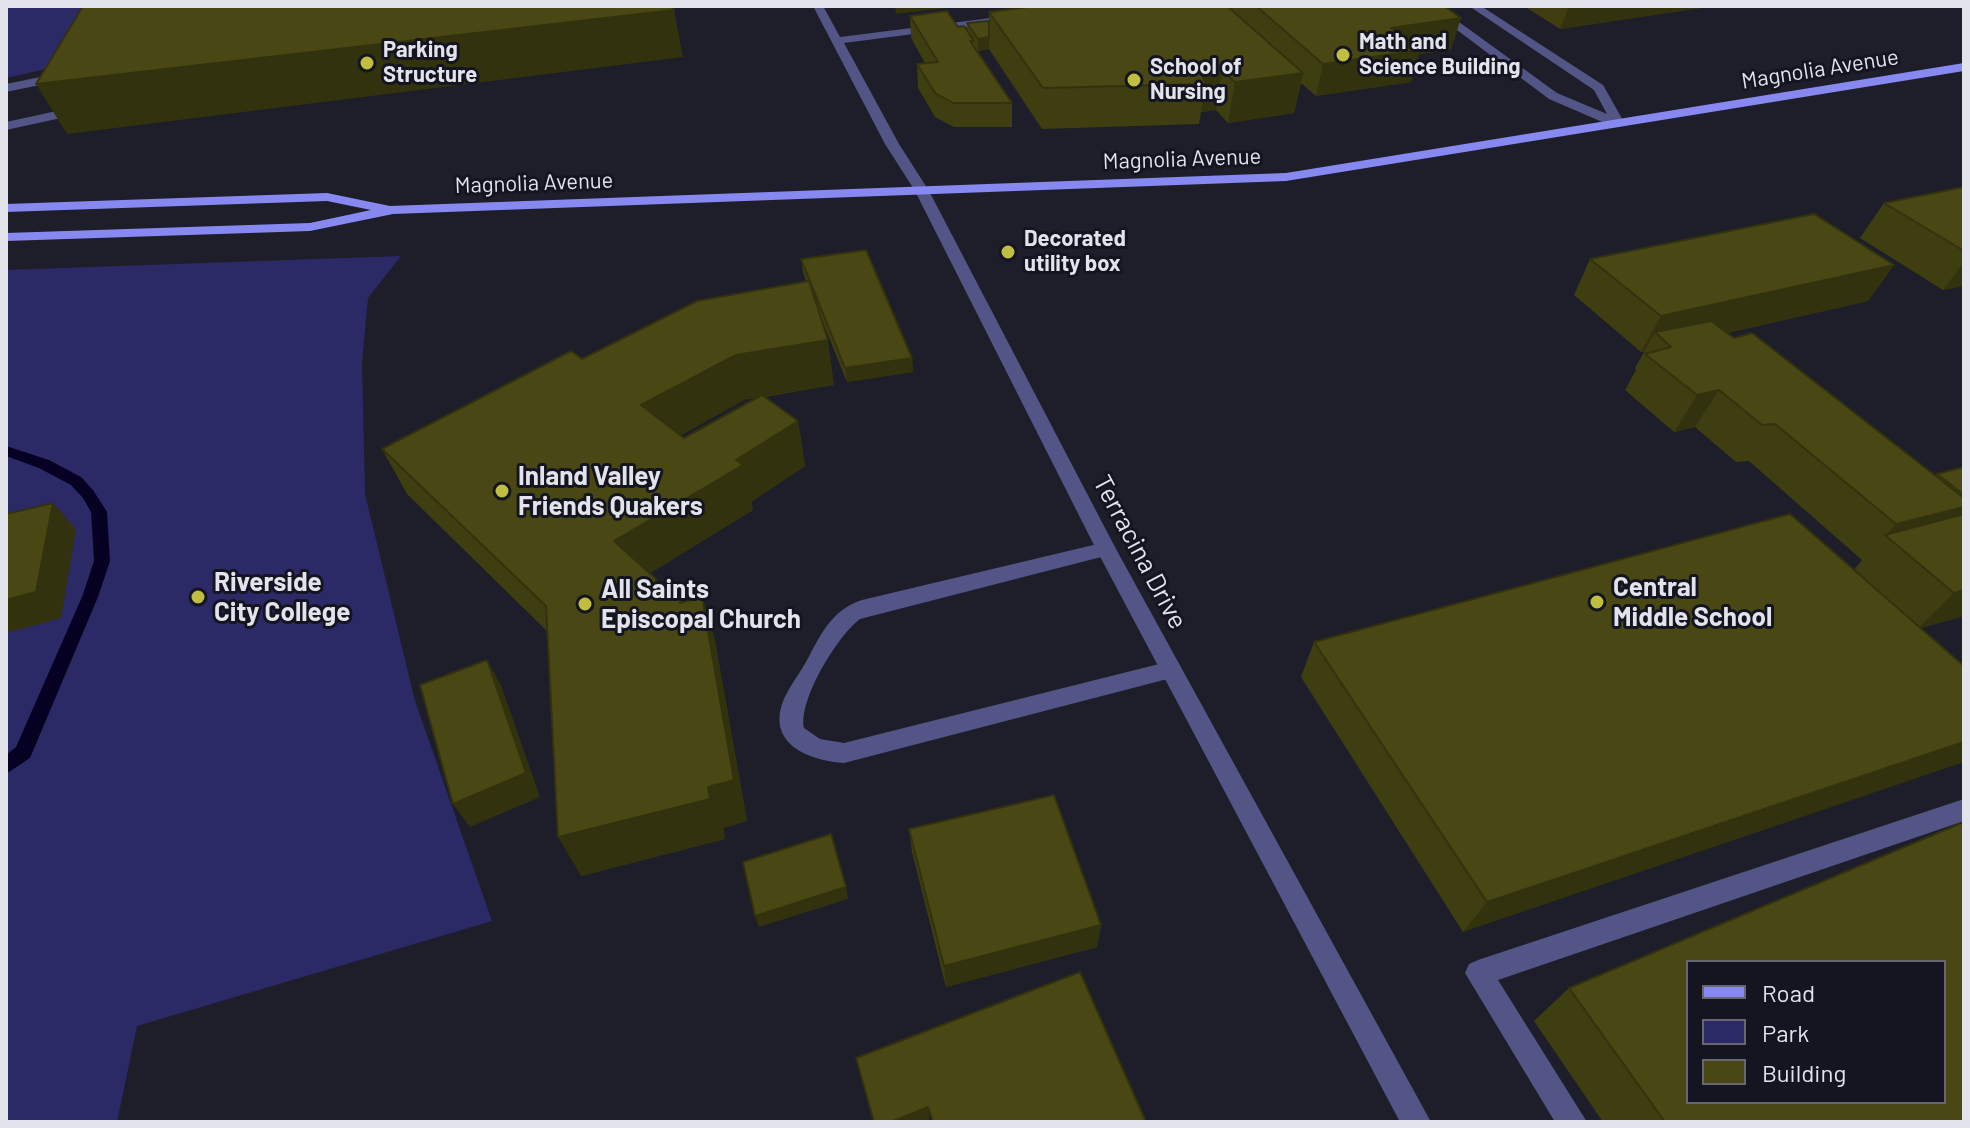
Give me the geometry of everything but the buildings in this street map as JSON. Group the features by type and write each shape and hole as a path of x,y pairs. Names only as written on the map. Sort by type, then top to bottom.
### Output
{"main road":[{"name":"Magnolia Avenue","path":"6,237 310,227 393,210 1286,177 1964,67"},
{"name":"Magnolia Avenue","path":"6,208 327,197 393,210"}],"street":[{"name":"Terracina Drive","path":"818,6 892,144 922,191 1106,549 1416,1122"},
{"path":"1430,6 1553,96 1619,124"},
{"path":"1474,6 1599,88 1619,124"},
{"path":"836,41 1009,18"},
{"path":"6,88 80,73"},
{"path":"6,126 80,110"},
{"path":"1106,549 862,608 846,615 833,629 791,712 792,728 803,742 823,752 844,753 1171,670"},
{"path":"1572,1122 1478,973 1964,810"}],"green space":[{"path":"6,6 128,6 100,57 6,78"},
{"path":"401,256 368,298 362,362 365,494 415,701 492,921 137,1026 117,1122 6,1122 6,270"}],"waterway":[{"path":"6,451 44,464 76,481 88,494 99,512 102,561 90,597 23,752 6,766"}],"place":[{"name":"Math and Science Building","path":"1343,55"},
{"name":"Parking Structure","path":"367,63"},
{"name":"School of Nursing","path":"1134,80"},
{"name":"Decorated utility box","path":"1008,252"},
{"name":"Inland Valley Friends Quakers","path":"502,491"},
{"name":"Riverside City College","path":"198,597"},
{"name":"Central Middle School","path":"1597,602"},
{"name":"All Saints Episcopal Church","path":"585,604"}]}
